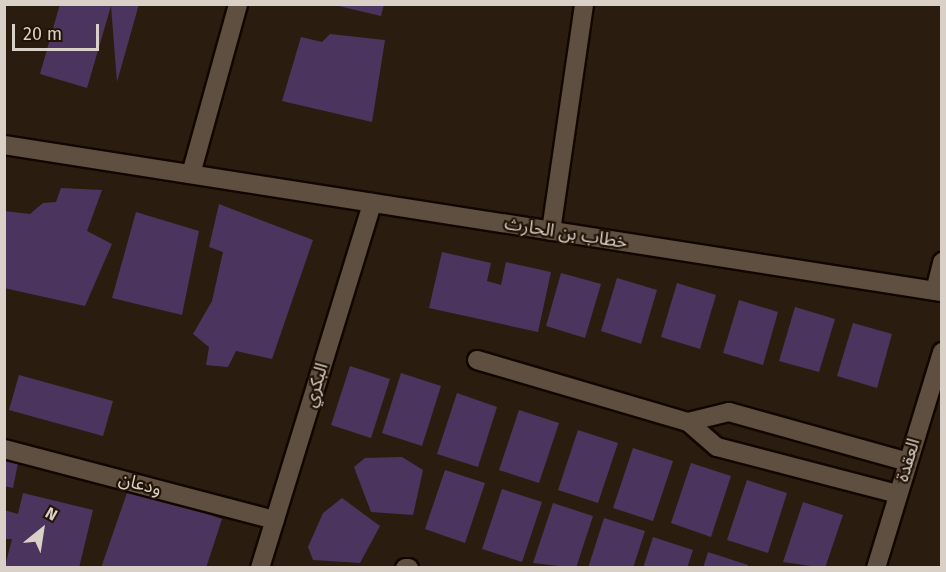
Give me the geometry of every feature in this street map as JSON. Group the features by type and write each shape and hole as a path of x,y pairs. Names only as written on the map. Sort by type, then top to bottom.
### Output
{"street":[{"path":"191,174 238,4"},
{"path":"551,231 584,4"},
{"name":"خطاب بن الحارث","path":"4,145 938,292"},
{"name":"البكري","path":"260,567 372,203"},
{"path":"938,292 942,262"},
{"name":"العقدة","path":"876,567 942,351"},
{"path":"477,360 688,422 717,447 898,494"},
{"path":"688,422 729,412 908,462"},
{"name":"ودعان","path":"4,449 275,520"}],"building":[{"path":"60,4 139,4 117,82 111,6 87,88 40,74"},
{"path":"330,4 384,4 381,16"},
{"path":"330,34 385,40 372,122 282,101 301,37 322,42"},
{"path":"61,188 102,190 87,231 112,244 85,306 4,288 4,211 30,214 43,203 56,202"},
{"path":"219,204 313,240 272,359 236,351 228,367 206,365 209,347 193,334 212,301 223,252 209,247"},
{"path":"136,212 199,231 182,315 112,298"},
{"path":"442,252 491,263 487,281 501,285 506,262 551,272 538,332 429,308"},
{"path":"561,273 601,284 585,338 546,326"},
{"path":"617,278 657,290 641,344 601,331"},
{"path":"677,283 716,295 700,349 661,337"},
{"path":"739,300 778,312 763,365 723,353"},
{"path":"795,307 835,319 819,372 779,361"},
{"path":"853,323 892,334 877,388 837,376"},
{"path":"350,366 390,379 371,438 331,425"},
{"path":"401,373 441,386 422,446 382,433"},
{"path":"19,375 113,401 103,436 9,410"},
{"path":"457,393 497,407 478,467 437,454"},
{"path":"519,410 559,423 539,483 499,470"},
{"path":"578,430 618,443 598,503 558,490"},
{"path":"633,448 673,461 653,521 613,508"},
{"path":"402,457 423,470 413,515 371,512 354,467 365,458"},
{"path":"4,460 18,463 13,488 4,486"},
{"path":"691,463 731,476 711,537 671,523"},
{"path":"445,470 485,483 465,543 425,529"},
{"path":"747,480 787,493 768,553 727,540"},
{"path":"129,487 222,519 206,568 101,568"},
{"path":"502,489 542,502 522,562 482,549"},
{"path":"23,493 93,510 79,568 5,566 12,539 4,539 4,510 18,514"},
{"path":"342,498 380,526 360,563 313,560 308,547 323,513"},
{"path":"803,502 843,515 825,568 783,562"},
{"path":"553,503 593,516 576,568 533,563"},
{"path":"604,518 645,531 633,568 588,568"},
{"path":"653,537 693,550 687,568 643,568"},
{"path":"708,552 748,565 747,568 703,568"}]}
